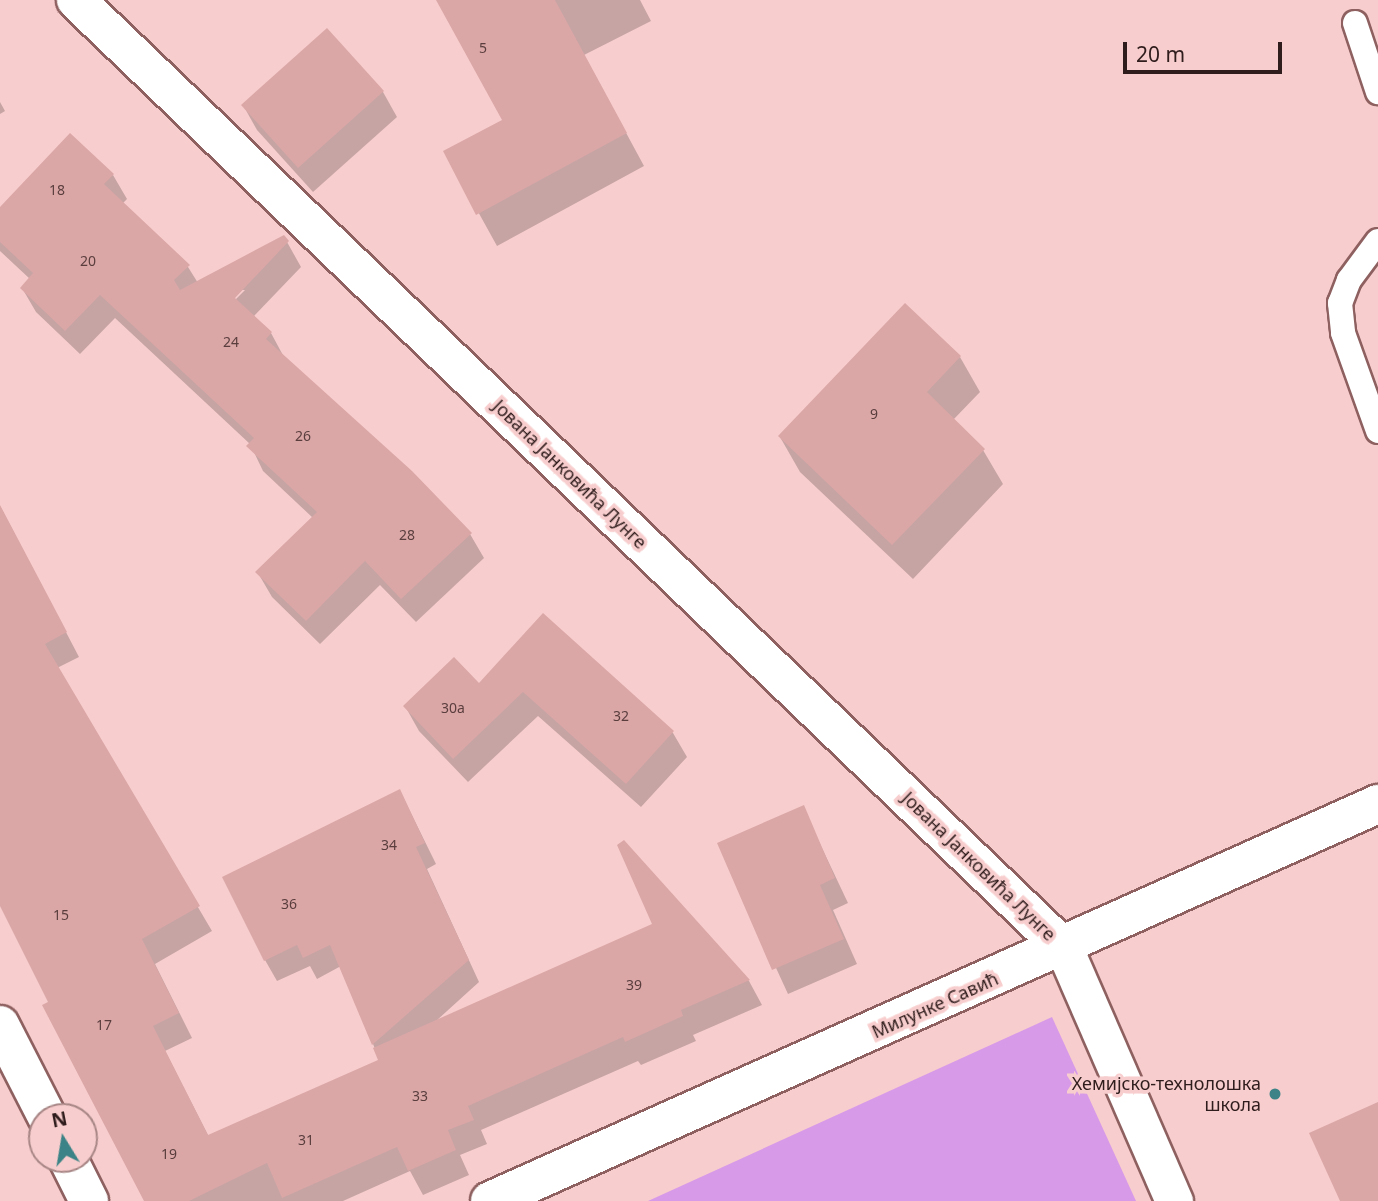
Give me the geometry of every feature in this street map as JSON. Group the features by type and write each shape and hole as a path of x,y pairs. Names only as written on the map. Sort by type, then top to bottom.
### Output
{"street":[{"name":"Јована Јанковића Лунге","path":"76,0 1064,948"},
{"name":"Милунке Савић","path":"490,1201 1064,948 1378,804"},
{"path":"1064,948 1174,1201"},
{"path":"0,1025 40,1103"},
{"path":"75,1173 89,1201"}],"lane":[{"path":"1355,23 1378,92"},
{"path":"1378,242 1349,279 1340,303 1343,333 1378,430"}],"shaded area":[{"path":"1052,1017 1136,1201 648,1201"}],"building":[{"path":"436,0 555,0 627,133 476,215 443,151 502,120"},
{"path":"327,28 384,91 298,168 241,105"},
{"path":"70,133 114,174 104,184 190,265 174,280 180,290 284,235 289,241 235,298 272,332 266,339 412,471 472,533 401,599 365,561 306,621 255,572 317,512 246,446 254,438 100,295 65,331 20,288 33,273 0,242 0,207"},
{"path":"905,303 961,356 927,392 985,449 892,545 778,436"},
{"path":"0,505 67,632 45,644 200,906 142,939 179,1013 153,1026 208,1135 378,1060 373,1048 652,924 617,845 624,840 750,980 681,1010 683,1016 625,1042 623,1037 468,1106 474,1120 448,1130 456,1150 408,1171 397,1147 282,1198 267,1163 189,1201 144,1201 98,1113 98,1103 93,1103 42,1005 48,1002 0,906"},
{"path":"543,613 674,731 626,784 523,692 453,759 403,706 454,657 479,683"},
{"path":"400,789 425,843 416,847 469,960 372,1045 330,945 303,958 297,945 264,961 222,877"},
{"path":"804,805 835,878 820,885 844,939 772,970 717,843"},
{"path":"1378,1102 1378,1201 1340,1201 1309,1133"}],"place":[{"name":"Хемијско-технолошка школа","path":"1275,1094"}]}
